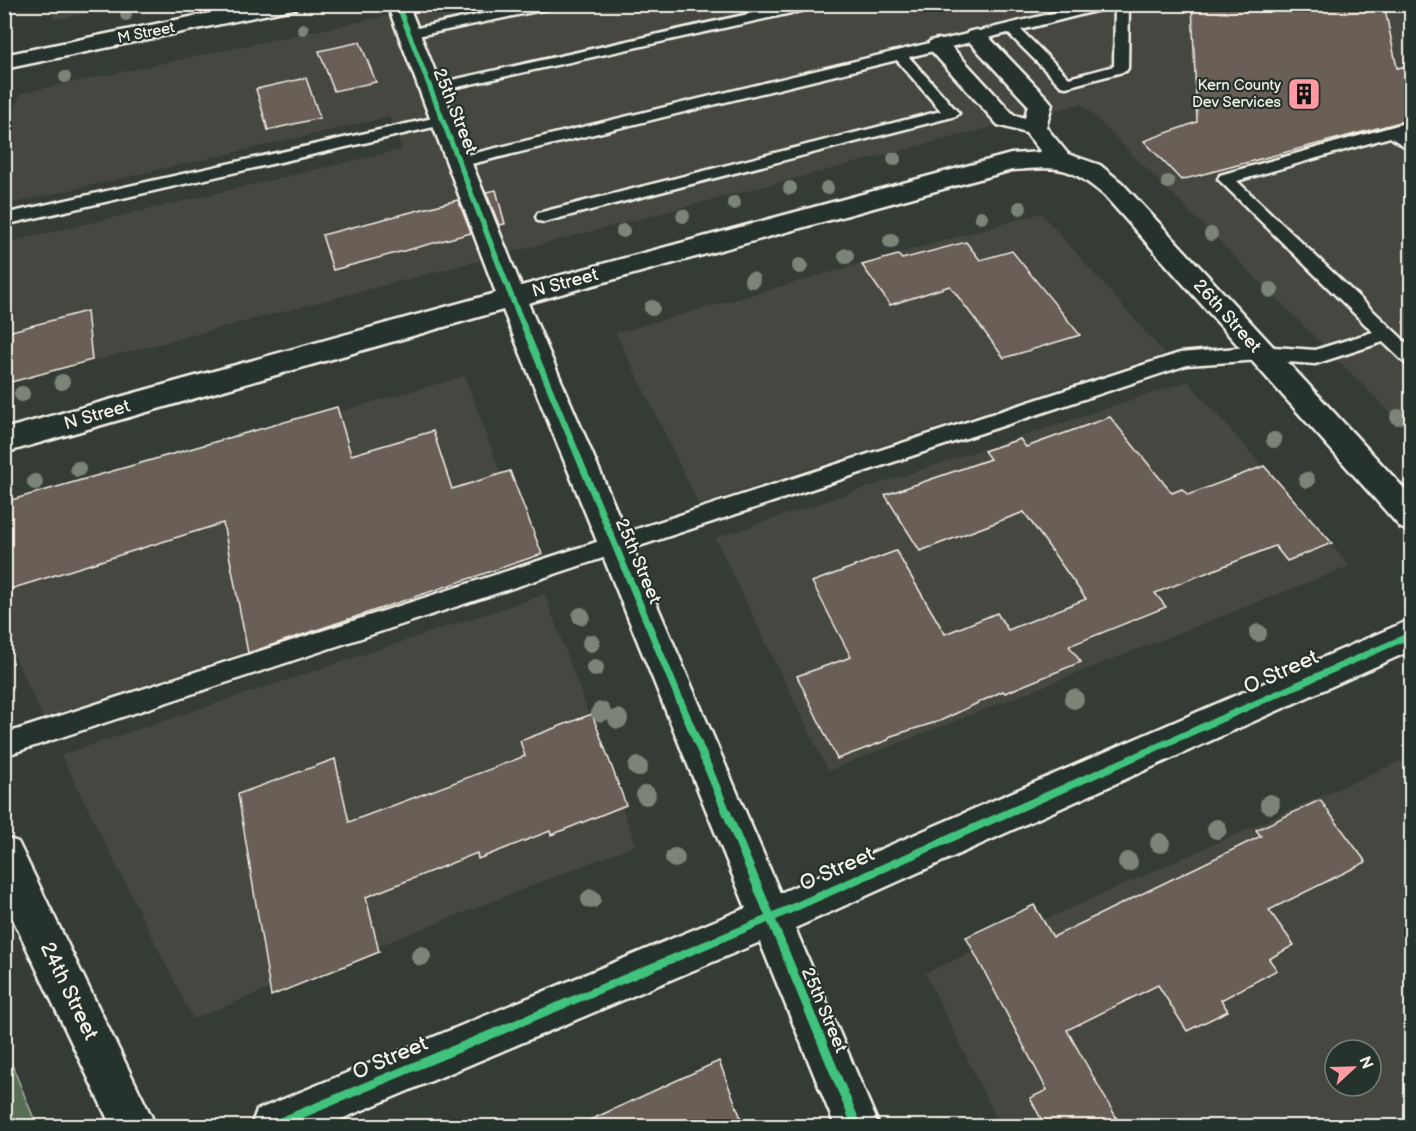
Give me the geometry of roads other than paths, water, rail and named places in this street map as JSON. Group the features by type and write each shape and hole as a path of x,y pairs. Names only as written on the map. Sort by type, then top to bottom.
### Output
{"street":[{"name":"M Street","path":"4,62 221,11 288,4"},
{"name":"25th Street","path":"397,4 512,298 856,1126"},
{"path":"976,37 1040,104 1034,128"},
{"path":"938,46 1006,120 1034,128 1059,159"},
{"name":"N Street","path":"4,441 512,298 1011,162 1059,159"},
{"name":"26th Street","path":"1059,159 1091,171 1113,189 1412,519"},
{"name":"O Street","path":"273,1126 770,918 1412,634"},
{"name":"24th Street","path":"4,856 134,1126"}],"lane":[{"path":"408,34 551,4"},
{"path":"430,89 814,4"},
{"path":"459,162 1110,4"},
{"path":"1011,28 1066,83 1122,68 1122,4"},
{"path":"544,217 951,113 900,55"},
{"path":"4,220 442,121"},
{"path":"1412,126 1226,179 1412,359"},
{"path":"1392,131 1412,146"},
{"path":"4,745 1186,358 1260,353 1314,357 1386,334"}],"place":[{"name":"Kern County Dev Services","path":"1304,94"}]}
